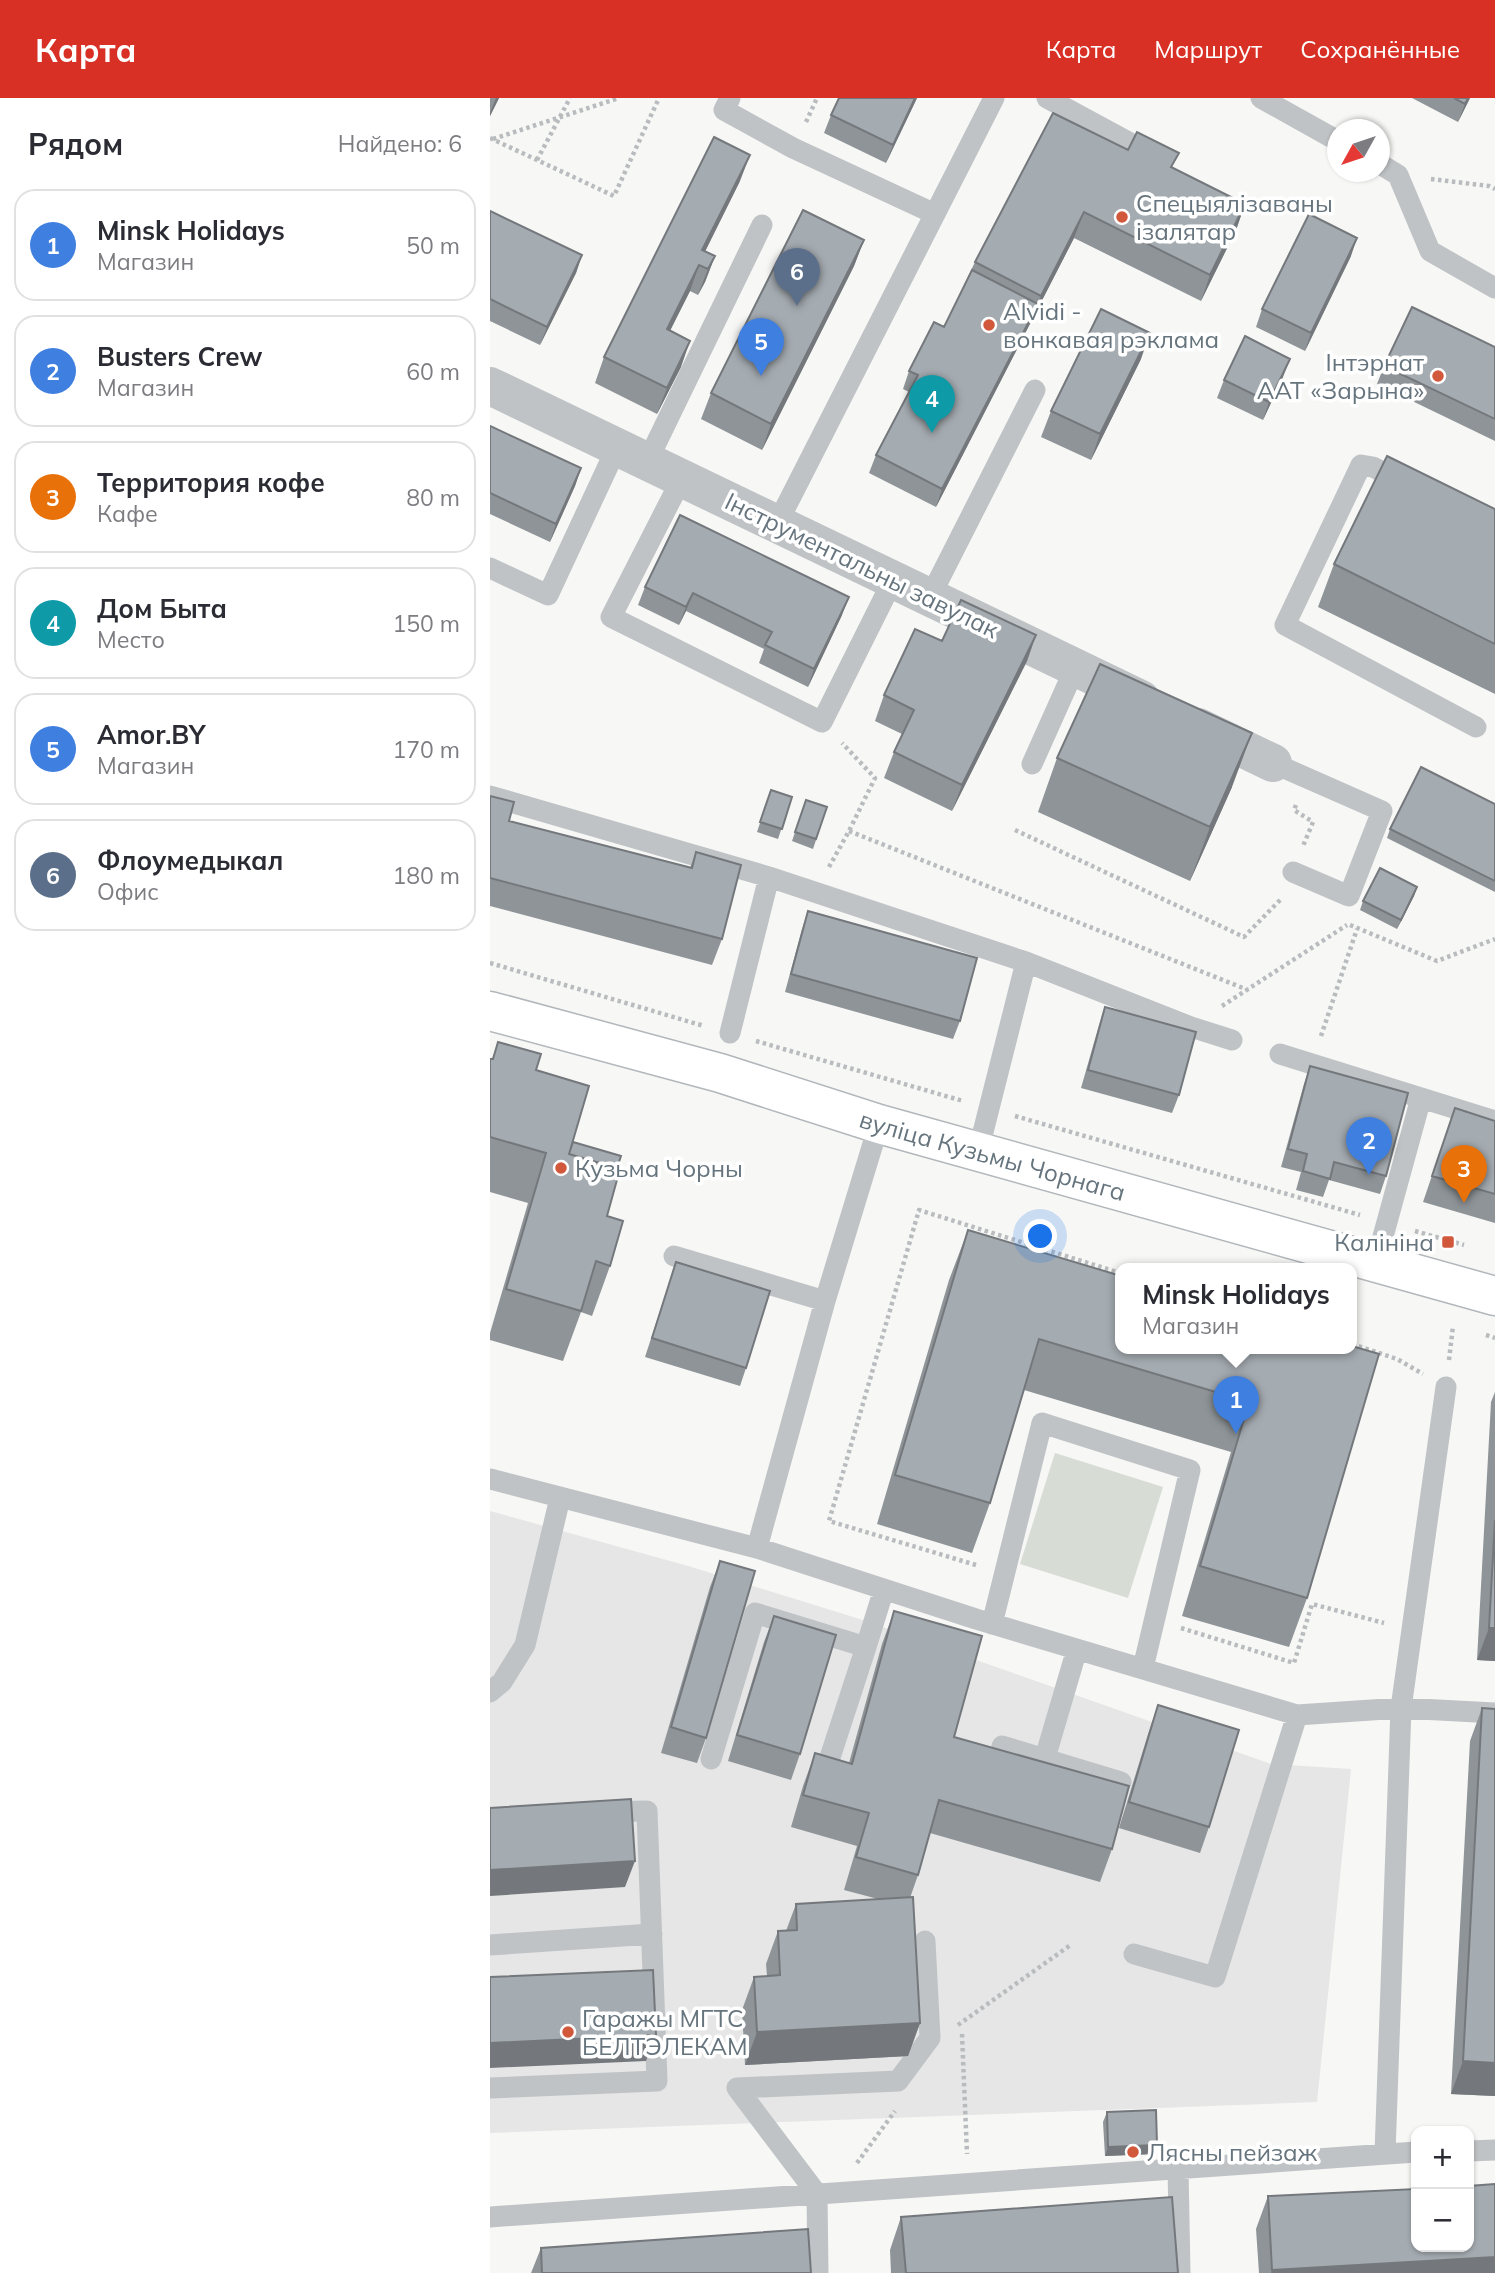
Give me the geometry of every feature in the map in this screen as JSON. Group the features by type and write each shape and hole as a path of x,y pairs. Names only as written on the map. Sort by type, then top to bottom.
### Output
{"main road":[{"name":"вуліца Кузьмы Чорнага","path":"490,1011 720,1073 879,1124 1495,1296"}],"street":[{"name":"Інструментальны завулак","path":"490,386 1273,763"}],"lane":[{"path":"730,98 724,110 793,148 934,214"},
{"path":"777,524 994,98"},
{"path":"1047,98 1161,160"},
{"path":"1264,99 1327,135"},
{"path":"1390,170 1398,175 1430,251 1495,288"},
{"path":"490,568 548,595 762,225"},
{"path":"929,597 1035,390"},
{"path":"1422,492 1373,467 1361,465 1285,625 1476,727"},
{"path":"682,478 611,617 822,722 893,580"},
{"path":"1032,764 1075,668"},
{"path":"1273,763 1382,811 1349,896 1293,872"},
{"path":"490,796 815,892 1026,962 1191,1027 1232,1040"},
{"path":"730,1033 769,877"},
{"path":"978,1152 1026,962"},
{"path":"1280,1054 1495,1121"},
{"path":"1376,1262 1420,1098"},
{"path":"757,1548 825,1301 879,1124"},
{"path":"674,1256 825,1301"},
{"path":"1385,2153 1401,1708 1446,1387"},
{"path":"992,1624 1042,1423 1190,1471 1143,1668"},
{"path":"490,1479 757,1548 992,1624 1297,1715 1401,1708 1495,1713"},
{"path":"490,1692 502,1682 525,1645 560,1497"},
{"path":"821,1784 884,1589"},
{"path":"711,1759 755,1613 866,1647"},
{"path":"1045,1758 1077,1649"},
{"path":"1134,1954 1215,1977 1297,1715"},
{"path":"1002,1745 1121,1782"},
{"path":"490,2088 657,2081 647,1811 582,1812"},
{"path":"490,1945 652,1934"},
{"path":"818,2273 817,2194 737,2088 898,2081 930,2038 925,1941"},
{"path":"1474,2151 1495,2150"},
{"path":"490,2217 1411,2152"},
{"path":"1178,2168 1180,2273"}],"path":[{"path":"537,160 570,98"},
{"path":"491,139 619,98"},
{"path":"491,139 614,196 659,98"},
{"path":"1398,175 1489,186 1495,189"},
{"path":"815,892 875,778 822,722"},
{"path":"1015,830 1244,937 1283,898"},
{"path":"849,831 1248,990"},
{"path":"1191,1027 1348,924"},
{"path":"1312,1064 1357,929"},
{"path":"1004,1573 829,1521 919,1210 1115,1271"},
{"path":"1357,1346 1397,1359"},
{"path":"1154,1620 1294,1663 1312,1604 1366,1618"},
{"path":"961,2021 967,2153"}],"shaded area":[{"path":"1055,1453 1163,1487 1128,1598 1020,1564"},
{"path":"490,1511 688,1566 866,1621 1271,1764 1351,1769 1317,2102 490,2133"}],"building":[{"path":"839,98 915,98 893,145 831,115"},
{"path":"1454,98 1468,98 1465,104"},
{"path":"1053,113 1128,150 1137,132 1179,153 1171,167 1245,204 1210,275 1084,212 1041,296 975,262"},
{"path":"714,137 750,155 702,250 715,256 708,269 699,265 667,329 690,341 667,388 604,357"},
{"path":"803,210 864,240 771,424 711,393"},
{"path":"490,211 582,255 547,327 490,299"},
{"path":"1309,214 1357,238 1311,333 1262,309"},
{"path":"972,270 1038,304 942,489 876,455 918,375 909,371 934,322 944,327"},
{"name":"Інтэрнат ААТ «Зарына»","path":"1412,307 1495,347 1495,419 1384,366"},
{"path":"1101,309 1150,333 1100,434 1051,411"},
{"path":"1245,336 1290,359 1269,402 1224,380"},
{"path":"490,426 581,468 556,524 490,493"},
{"path":"1387,456 1495,509 1495,644 1334,564"},
{"path":"680,515 849,597 814,669 765,645 772,632 693,593 686,607 645,587"},
{"path":"961,600 1036,635 962,785 894,752 914,710 884,695 915,629 942,641"},
{"path":"1100,664 1252,733 1210,827 1057,758"},
{"path":"1421,767 1495,804 1495,881 1390,829"},
{"path":"771,790 792,797 782,829 760,822"},
{"path":"490,796 514,802 509,821 692,868 696,852 741,865 722,939 490,878"},
{"path":"806,800 827,807 816,839 795,832"},
{"path":"1380,868 1417,887 1401,920 1363,901"},
{"path":"808,911 977,958 960,1021 791,974"},
{"path":"1105,1007 1196,1032 1179,1095 1088,1070"},
{"path":"498,1042 541,1054 536,1070 589,1086 569,1154 620,1169 607,1216 623,1221 610,1266 596,1261 581,1311 506,1289 546,1153 490,1137 490,1059 493,1059"},
{"path":"1310,1066 1408,1093 1386,1176 1334,1162 1330,1179 1303,1171 1307,1154 1288,1149"},
{"path":"1455,1108 1495,1121 1495,1194 1432,1176"},
{"path":"573,1142 621,1156 617,1168 569,1154"},
{"path":"968,1230 1115,1274 1115,1354 1357,1354 1357,1347 1379,1354 1307,1598 1200,1566 1249,1402 1039,1339 990,1503 895,1475"},
{"path":"676,1262 770,1291 746,1368 652,1338"},
{"path":"1495,1520 1495,1628 1489,1628"},
{"path":"720,1561 755,1571 706,1738 671,1727"},
{"path":"894,1611 982,1636 954,1737 1129,1786 1112,1849 939,1800 918,1875 856,1857 869,1813 803,1795 815,1753 852,1764"},
{"path":"774,1616 836,1635 800,1754 737,1735"},
{"path":"1158,1705 1239,1730 1209,1827 1129,1802"},
{"path":"1482,1708 1495,1709 1495,2063 1463,2061"},
{"path":"631,1799 635,1861 490,1870 490,1808"},
{"path":"913,1897 920,2023 757,2032 754,1977 780,1975 778,1931 797,1930 796,1904"},
{"path":"653,1970 656,2035 490,2043 490,1977"},
{"path":"1156,2110 1157,2145 1108,2147 1107,2112"},
{"path":"1495,2184 1495,2257 1272,2270 1268,2196 1411,2189 1411,2252 1474,2252 1474,2186"},
{"path":"1172,2197 1178,2273 906,2273 901,2217"},
{"path":"808,2229 811,2273 542,2273 541,2248"}],"place":[{"name":"Спецыялізаваны ізалятар","path":"1122,217"},
{"name":"Флоумедыкал","path":"797,306"},
{"name":"Alvidi - вонкавая рэклама","path":"989,325"},
{"name":"Amor.BY","path":"761,376"},
{"name":"Інтэрнат ААТ «Зарына»","path":"1438,376"},
{"name":"Дом Быта","path":"932,433"},
{"name":"Кузьма Чорны","path":"561,1168"},
{"name":"Busters Crew","path":"1369,1175"},
{"name":"Территория кофе","path":"1464,1203"},
{"name":"Калініна","path":"1448,1242"},
{"name":"Minsk Holidays","path":"1236,1434"},
{"name":"Гаражы МГТС БЕЛТЭЛЕКАМ","path":"568,2032"},
{"name":"Лясны пейзаж","path":"1133,2152"}]}
